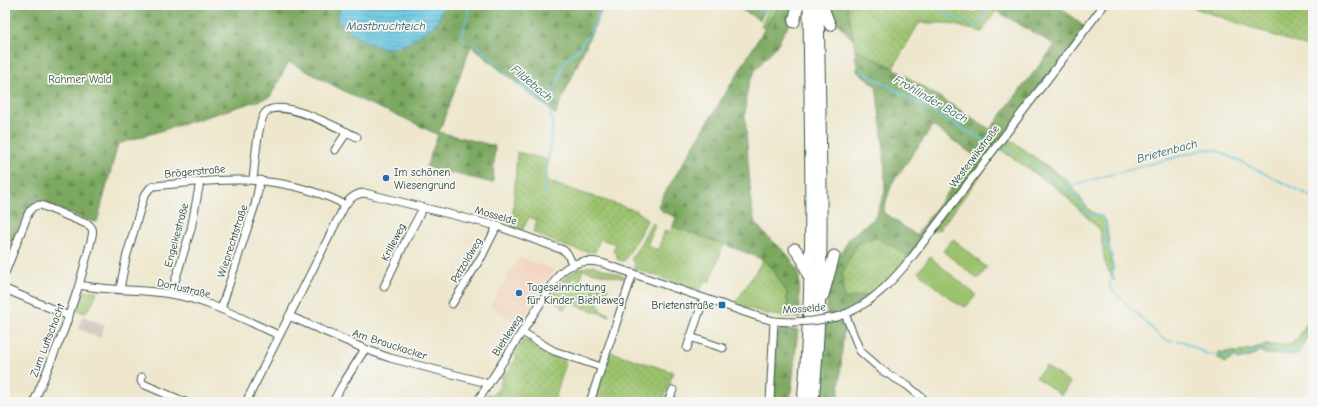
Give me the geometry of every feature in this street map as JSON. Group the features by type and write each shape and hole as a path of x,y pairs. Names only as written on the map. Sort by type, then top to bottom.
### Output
{"highway":[{"path":"794,22 798,5"},
{"path":"803,402 808,344 811,229 808,5"},
{"path":"813,402 819,309 821,230 818,5"},
{"path":"823,5 830,25"},
{"path":"795,249 807,270 810,282"},
{"path":"819,309 834,256"}],"street":[{"name":"Westerwikstraße","path":"849,313 878,294 905,266 1104,5"},
{"name":"Wieprechtstraße","path":"220,309 254,211 259,130 265,113 271,109 294,109 357,137"},
{"path":"335,150 347,132"},
{"name":"Brögerstraße","path":"120,289 126,258 146,191 154,186 233,179 257,180 286,184 308,190 345,205"},
{"name":"Engelkestraße","path":"171,294 191,229 200,182"},
{"name":"Mosselde","path":"246,402 345,205 354,196 365,193 497,226 563,250 567,253 573,265 580,262 594,261 774,321 812,321 849,313"},
{"name":"Zum Luftschacht","path":"5,273 31,209 35,205 41,205 92,227 93,230 79,285 69,316 34,402"},
{"name":"Krilleweg","path":"384,287 423,208"},
{"name":"Petzoldweg","path":"452,304 482,256 497,226"},
{"name":"Biehleweg","path":"477,402 560,274 573,265"},
{"path":"590,402 633,273"},
{"name":"Dortustraße","path":"79,285 171,294 197,300 279,335"},
{"path":"5,290 69,316"},
{"path":"687,348 704,298"},
{"path":"849,313 860,351 883,371 908,386 927,402"},
{"name":"Am Brauckacker","path":"289,316 364,349 390,358 483,382 488,385"},
{"path":"770,402 774,321"},
{"path":"522,332 554,351 601,367"},
{"path":"690,337 723,348"},
{"path":"333,402 364,349"},
{"path":"142,377 141,381 143,384 185,402"},
{"path":"672,401 673,390"}],"shaded area":[{"name":"Tageseinrichtung für Kinder Biehleweg","path":"521,258 555,270 519,325 490,306 518,259"},
{"path":"82,316 105,325 100,338 79,329"}],"green space":[{"name":"Rahmer Wald","path":"5,5 344,5 339,10 344,27 361,40 424,32 436,24 445,5 604,5 555,115 549,108 537,100 471,46 439,132 495,146 493,183 426,167 438,135 404,118 365,102 289,62 270,97 118,144 97,222 89,221 36,200 27,210 5,260"},
{"path":"733,5 763,5 767,7 760,20"},
{"path":"779,5 764,29 761,26 768,11 767,7"},
{"path":"779,5 794,5 790,22 777,45 756,69 749,83 746,97 745,116 751,202 755,223 788,255 799,272 800,318 788,317 787,293 772,267 763,260 750,254 673,226 676,217 663,212 658,206"},
{"path":"826,5 847,5 854,41 835,20"},
{"path":"847,5 955,5 975,13 981,5 993,5 991,8 996,11 982,32 946,23 919,23 893,68 855,49"},
{"path":"993,5 1057,5 1086,28 912,257 877,238 858,242 842,274 844,299 878,293 845,314 838,402 820,402 829,275 850,237 875,218 885,192 884,151 876,86 857,71 855,49 893,68 990,129 1055,45 991,8","holes":["933,126 975,156 916,235 883,212 892,183"]},
{"path":"1105,5 1008,138 1068,181 1088,209 1106,220 1114,281 1105,263 1100,230 1059,190 1000,149 940,229 930,232"},
{"path":"1186,5 1313,5 1313,49"},
{"path":"517,152 548,160 546,181 637,211 645,217 647,221 625,260 622,261 617,259 617,254 613,251 616,244 600,239 595,252 587,252 571,248 548,239 533,232 537,220 529,217 522,231 512,227"},
{"path":"652,223 655,225 647,246 658,250 665,230 671,232 673,226 724,244 710,282 705,280 700,291 634,268 635,263 631,260"},
{"path":"877,238 912,257 878,293 844,300 842,274 858,242"},
{"path":"953,239 987,268 978,279 943,251"},
{"path":"930,257 976,295 966,307 956,303 918,272"},
{"path":"763,260 772,267 787,293 788,317 767,314 735,304"},
{"path":"594,266 624,276 625,279 582,270 581,281 608,287 605,295 601,295 597,306 601,307 600,311 610,314 609,316 569,303 564,310 550,298 563,279 580,268"},
{"path":"86,291 97,291 91,306 84,313 77,310 81,295"},
{"path":"1313,315 1313,329 1297,355 1266,354 1260,351 1252,356 1238,360 1235,357 1225,363 1218,358 1219,352 1238,352 1266,345 1290,345 1295,341"},
{"path":"781,329 798,330 790,402 773,402 775,337"},
{"path":"524,339 566,363 554,402 483,402 488,394 492,396 501,385 500,384 503,378 500,376 504,371 507,373 517,357 514,355"},
{"path":"611,352 673,372 663,402 593,402"},
{"path":"1046,366 1070,383 1061,395 1036,377"}],"water":[{"name":"Mastbruchteich","path":"344,5 445,5 436,24 407,44 386,49 361,40 337,20 339,10"}],"waterway":[{"name":"Fildebach","path":"465,40 461,37 468,15 468,5"},
{"path":"535,96 538,98 556,87 563,64 570,56 580,49 582,43 589,35 602,5"},
{"name":"Frohlinder Bach","path":"749,5 768,14"},
{"path":"928,5 944,11 950,17 967,20 973,25 981,20 989,5"},
{"name":"Fildebach","path":"474,42 518,85 549,108 553,123 543,196"},
{"name":"Frohlinder Bach","path":"862,71 990,144"},
{"name":"Frohlinder Bach","path":"1004,149 1014,152"},
{"name":"Brietenbach","path":"1065,187 1206,149 1216,150 1313,197"},
{"name":"Frohlinder Bach","path":"1020,155 1052,178 1058,180 1067,190 1075,194 1088,214 1102,216 1106,227 1104,239 1113,261 1112,279 1109,284 1112,290 1162,338 1173,341"},
{"name":"Frohlinder Bach","path":"1178,341 1182,341 1207,354 1213,355 1242,357 1258,351 1267,350 1279,353 1294,352 1299,348 1313,323"}],"place":[{"name":"Im schönen Wiesengrund","path":"386,178"},
{"name":"Tageseinrichtung für Kinder Biehleweg","path":"519,293"},
{"name":"Brietenstraße","path":"722,305"}]}
